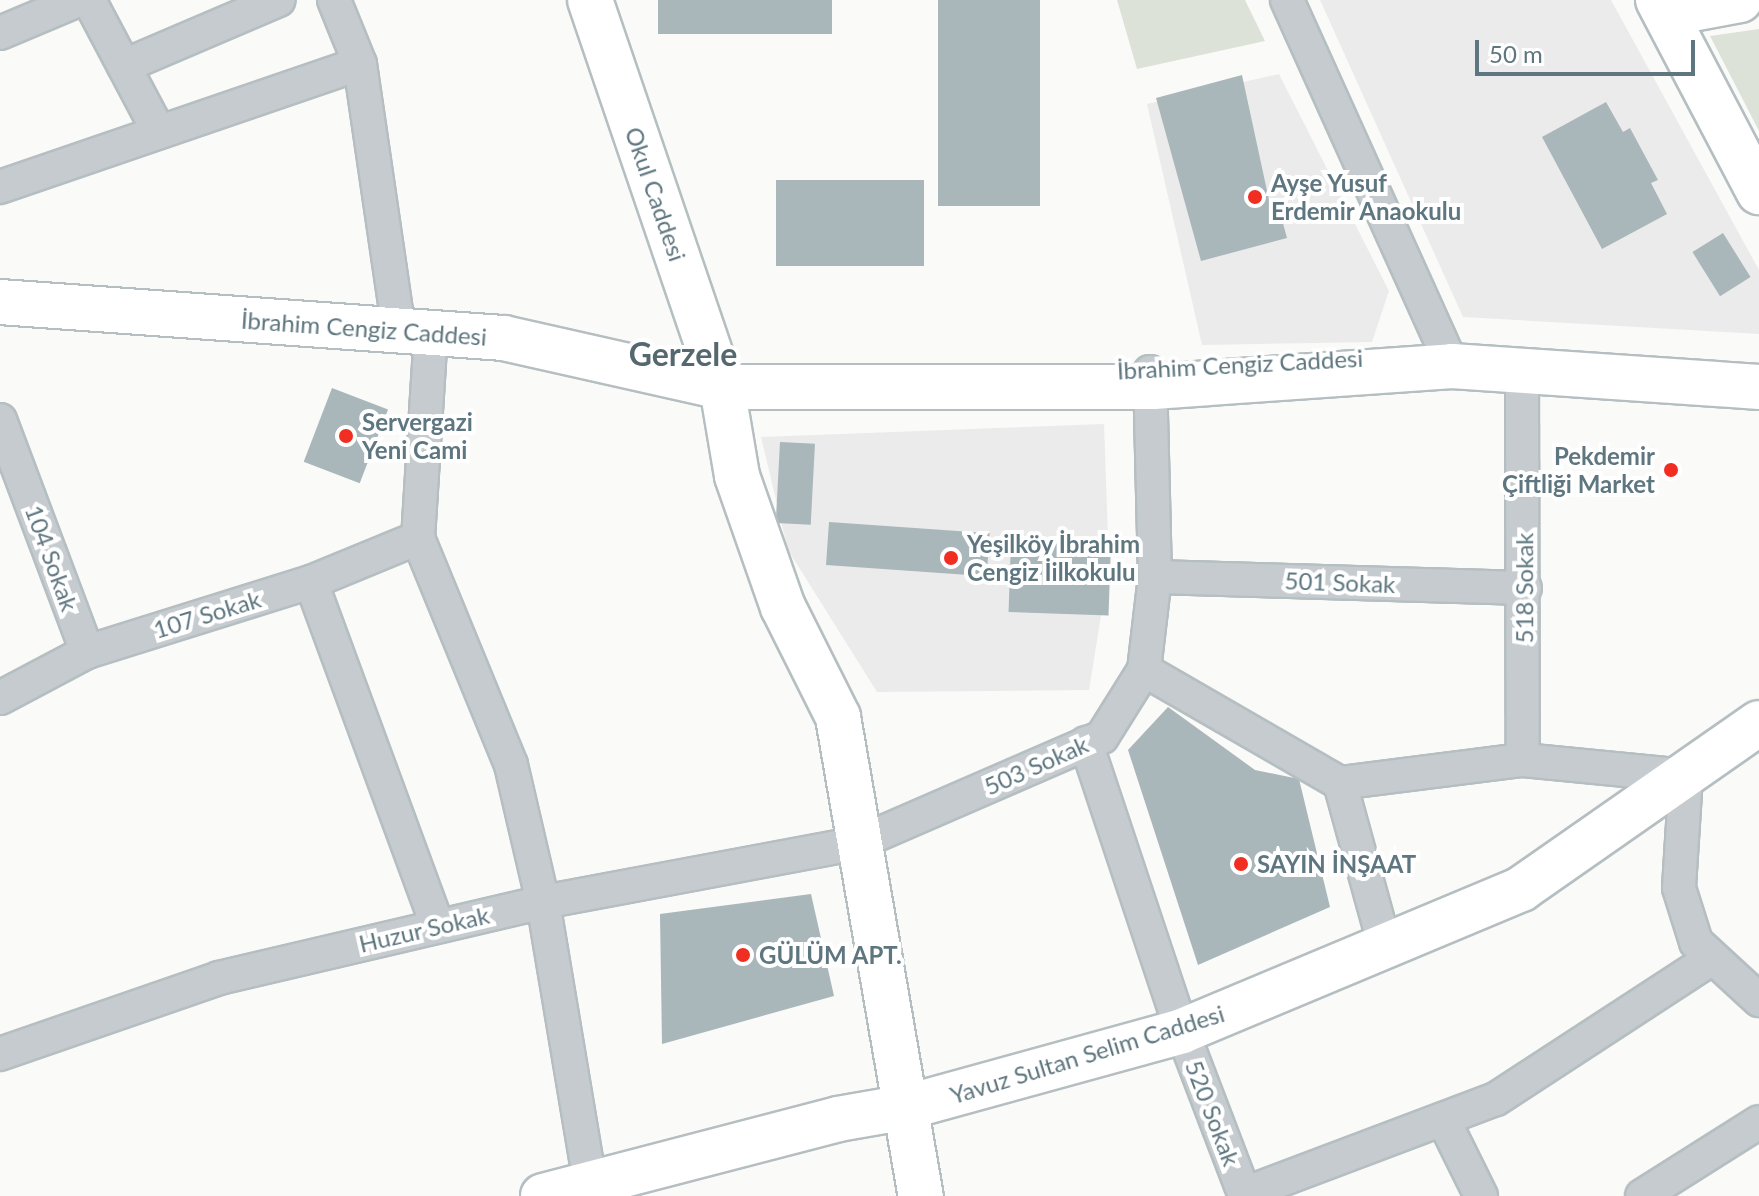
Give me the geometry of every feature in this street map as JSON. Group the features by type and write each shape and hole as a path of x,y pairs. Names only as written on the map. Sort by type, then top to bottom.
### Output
{"street":[{"path":"0,33 78,0"},
{"path":"89,0 159,132"},
{"path":"124,66 279,0"},
{"path":"334,0 360,64 415,331 418,538 511,765 543,902 590,1189"},
{"name":"Okul Caddesi","path":"590,0 722,387 742,491 783,607 838,717 921,1196"},
{"path":"1287,0 1449,358"},
{"path":"1740,0 1662,7 1759,192"},
{"path":"0,187 360,64"},
{"name":"İbrahim Cengiz Caddesi","path":"0,302 504,338 722,387 785,372 1151,379 1449,358 1759,371"},
{"name":"İbrahim Cengiz Caddesi","path":"1449,358 1522,368 1759,387"},
{"name":"518 Sokak","path":"1522,368 1525,588 1523,760"},
{"name":"503 Sokak","path":"858,843 1102,737 1144,670 1155,577 1148,436 1151,379"},
{"name":"104 Sokak","path":"0,420 87,652"},
{"name":"107 Sokak","path":"0,698 87,652 311,582 418,538"},
{"name":"501 Sokak","path":"1155,577 1525,588"},
{"path":"311,582 437,925"},
{"path":"1144,670 1340,783 1523,760 1686,776 1679,888 1696,942 1759,1000"},
{"name":"Yavuz Sultan Selim Caddesi","path":"543,1196 590,1189 907,1107 1182,1031 1386,950 1521,889 1759,723"},
{"name":"520 Sokak","path":"1086,743 1182,1031 1244,1195"},
{"path":"1340,783 1386,950"},
{"name":"Huzur Sokak","path":"0,1054 219,978 543,902 858,843"},
{"path":"1244,1195 1496,1099 1711,959"},
{"path":"1443,1119 1481,1196"},
{"path":"1642,1196 1759,1122"}],"shaded area":[{"path":"1117,0 1245,0 1265,41 1137,69"},
{"path":"1320,0 1611,0 1759,270 1759,334 1463,317"},
{"path":"1759,29 1759,131 1710,36"},
{"name":"Ayşe Yusuf Erdemir Anaokulu","path":"1279,74 1389,291 1372,342 1202,345 1147,104"},
{"name":"Yeşilköy İbrahim Cengiz İilkokulu","path":"1104,424 1109,566 1089,690 877,692 788,550 761,437"}],"building":[{"path":"658,0 832,0 832,34 658,34"},
{"path":"938,0 1040,0 1040,206 938,206"},
{"path":"1242,75 1269,200 1276,198 1287,238 1201,261 1156,98"},
{"path":"1606,102 1623,132 1630,128 1658,180 1651,183 1667,214 1602,249 1542,137"},
{"path":"776,180 924,180 924,266 776,266"},
{"path":"1723,233 1751,277 1720,296 1692,252"},
{"name":"Servergazi Yeni Cami","path":"332,388 388,410 360,483 304,462"},
{"path":"780,442 815,444 811,525 776,523"},
{"path":"829,522 990,533 987,576 826,565"},
{"path":"1011,542 1111,545 1108,615 1009,612"},
{"name":"SAYIN İNŞAAT","path":"1168,707 1255,770 1299,779 1330,907 1198,965 1128,750"},
{"name":"GÜLÜM APT.","path":"811,894 834,996 662,1044 660,914"}],"place":[{"name":"Ayşe Yusuf Erdemir Anaokulu","path":"1255,197"},
{"name":"Servergazi Yeni Cami","path":"346,436"},
{"name":"Pekdemir Çiftliği Market","path":"1671,470"},
{"name":"Yeşilköy İbrahim Cengiz İilkokulu","path":"951,558"},
{"name":"SAYIN İNŞAAT","path":"1241,864"},
{"name":"GÜLÜM APT.","path":"743,955"}],"district":[{"name":"Gerzele","path":"683,354"}]}
